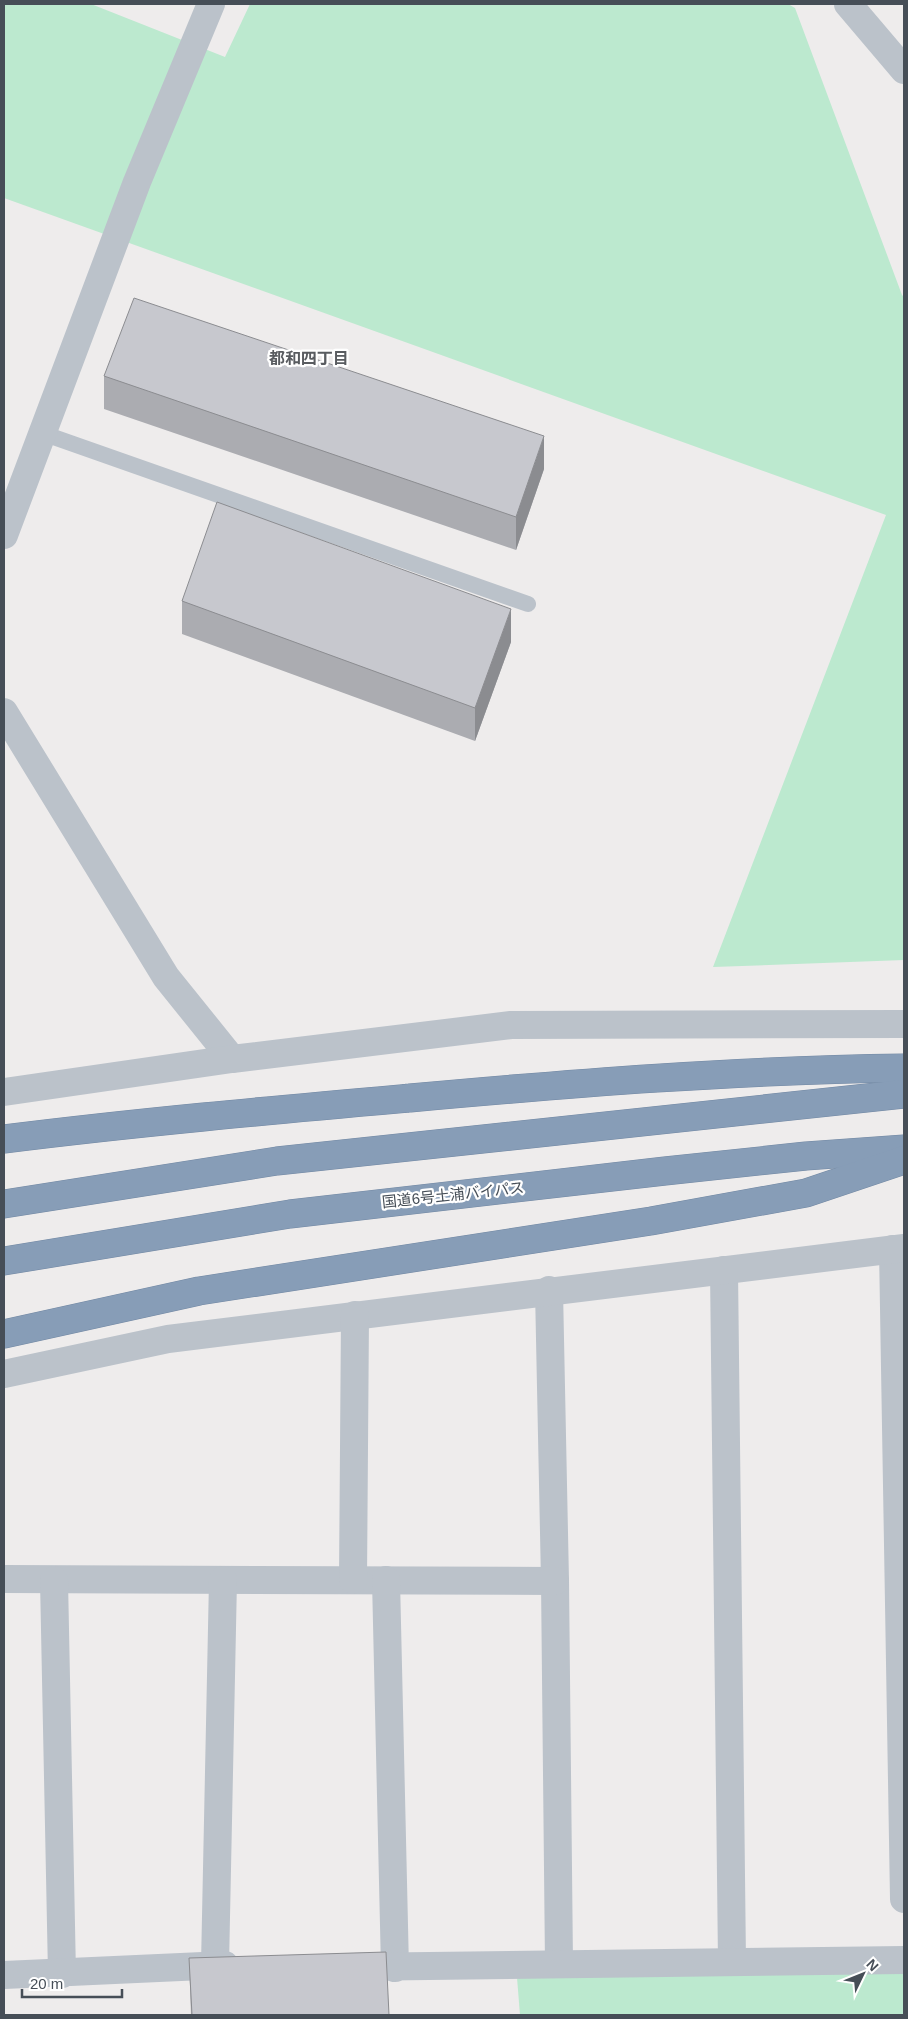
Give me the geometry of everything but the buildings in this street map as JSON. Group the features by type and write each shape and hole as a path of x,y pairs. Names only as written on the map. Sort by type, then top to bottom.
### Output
{"highway":[{"path":"4,1139 139,1122 622,1079 814,1069 904,1068"},
{"path":"4,1204 277,1161 904,1094"},
{"name":"国道6号土浦バイパス","path":"4,1260 290,1214 806,1156 904,1150"},
{"path":"4,1334 200,1291 641,1222 806,1193 904,1160"}],"street":[{"path":"4,535 137,182 211,4"},
{"path":"848,4 904,70"},
{"path":"4,712 166,977 232,1059"},
{"path":"4,1092 232,1059 511,1025 904,1024"},
{"path":"4,1374 168,1339 549,1290 899,1248 904,1899"},
{"path":"724,1270 732,1962"},
{"path":"549,1290 556,1581 559,1964"},
{"path":"353,1580 356,1315"},
{"path":"4,1579 556,1581"},
{"path":"54,1580 62,1974"},
{"path":"215,1965 223,1580"},
{"path":"386,1580 395,1968"},
{"path":"325,1967 395,1968 904,1960"},
{"path":"4,1975 62,1974 215,1965 245,1966"}],"lane":[{"path":"42,433 528,604"}],"green space":[{"path":"4,4 91,4 225,57 250,4 788,4 795,8 904,297 904,960 713,967 886,515 4,198"},
{"path":"904,1960 904,2015 520,2015 516,1965"}],"district":[{"name":"都和四丁目","path":"309,358"}]}
